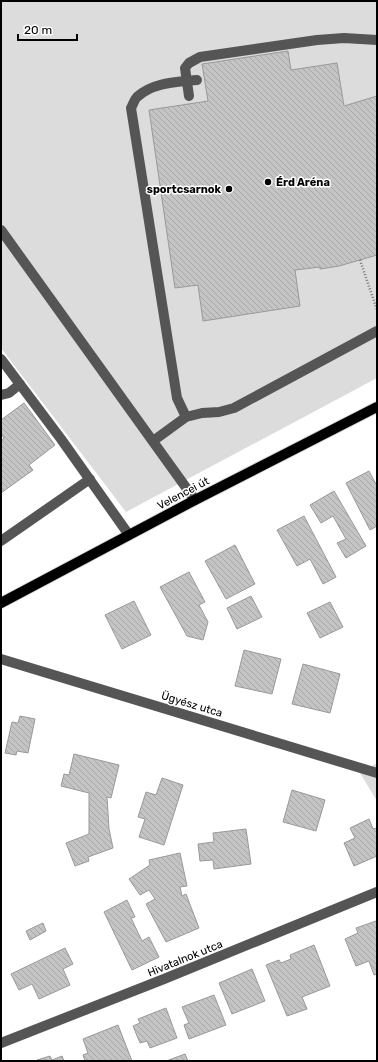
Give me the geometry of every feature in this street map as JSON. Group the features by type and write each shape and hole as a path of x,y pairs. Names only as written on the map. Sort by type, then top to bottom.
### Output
{"main road":[{"name":"Velencei út","path":"1,602 195,500 377,407"}],"street":[{"path":"189,96 185,68 189,63 200,57 317,40 344,38 377,40"},
{"path":"186,418 177,398 131,108 136,98 146,90 162,84 197,80"},
{"path":"1,230 195,500"},
{"path":"153,441 186,418 202,413 219,412 234,408 377,331"},
{"path":"1,360 90,479 129,535"},
{"path":"1,395 9,393 20,384"},
{"path":"1,541 90,479"},
{"name":"Ügyész utca","path":"1,659 377,773"},
{"name":"Hivatalnok utca","path":"1,1043 164,979 377,892"}],"path":[{"path":"360,260 377,310"}],"shaded area":[{"path":"1,1 377,1 377,378 126,512 1,348"},
{"path":"377,763 377,801 360,773"}],"building":[{"name":"Érd Aréna","path":"288,51 291,70 337,63 344,106 377,96 377,255 339,266 320,269 320,267 295,270 300,306 203,321 198,285 175,288 149,110 208,101 202,64"},
{"path":"24,403 55,445 29,465 33,470 1,493 1,441 4,438 1,434 1,420"},
{"path":"369,471 377,486 377,526 370,530 346,483"},
{"path":"334,491 366,546 346,558 337,543 346,539 333,516 321,523 310,505"},
{"path":"304,516 336,577 323,584 310,559 297,566 277,530"},
{"path":"235,545 255,584 226,599 205,561"},
{"path":"189,572 205,602 199,605 208,622 203,640 187,636 160,587"},
{"path":"251,596 262,617 237,629 227,608"},
{"path":"134,601 151,635 122,649 105,615"},
{"path":"330,602 343,627 320,638 307,613"},
{"path":"244,650 281,659 272,694 235,686"},
{"path":"303,664 340,674 330,713 292,704"},
{"path":"20,716 35,719 28,753 17,751 16,755 5,753 12,722 18,723"},
{"path":"74,754 119,765 111,798 107,797 109,829 113,848 88,857 89,861 75,866 66,843 89,834 89,793 61,786 64,774 69,775"},
{"path":"162,778 183,785 164,845 139,837 145,819 138,817 146,792 156,795"},
{"path":"292,790 325,800 316,831 283,822"},
{"path":"369,819 373,829 377,828 377,856 354,866 344,843 355,838 350,828"},
{"path":"246,829 251,864 214,869 213,860 200,861 198,844 214,842 213,833"},
{"path":"180,853 187,886 180,887 182,896 186,894 199,928 166,942 146,904 155,899 149,890 140,895 129,879 150,865 149,860"},
{"path":"127,900 135,917 131,918 142,941 149,937 159,957 132,970 104,912"},
{"path":"376,921 377,974 374,975 369,961 356,966 345,939 358,933 356,928"},
{"path":"43,923 46,931 30,940 26,931"},
{"path":"314,945 330,986 302,997 307,1009 287,1016 266,965 279,960 281,963 291,959 290,955"},
{"path":"65,948 73,964 63,969 70,985 39,999 32,984 19,990 11,974"},
{"path":"252,969 265,1001 232,1014 219,983"},
{"path":"214,995 226,1025 189,1039 184,1025 189,1023 182,1007"},
{"path":"166,1008 177,1038 150,1048 147,1041 140,1043 133,1026 140,1023 138,1019"},
{"path":"118,1025 132,1061 85,1061 83,1055 88,1053 83,1039"},
{"path":"185,1054 188,1061 166,1061"},
{"path":"50,1056 52,1060 62,1056 64,1061 37,1060"}],"place":[{"name":"Érd Aréna","path":"268,182"},
{"name":"sportcsarnok","path":"229,189"}]}
